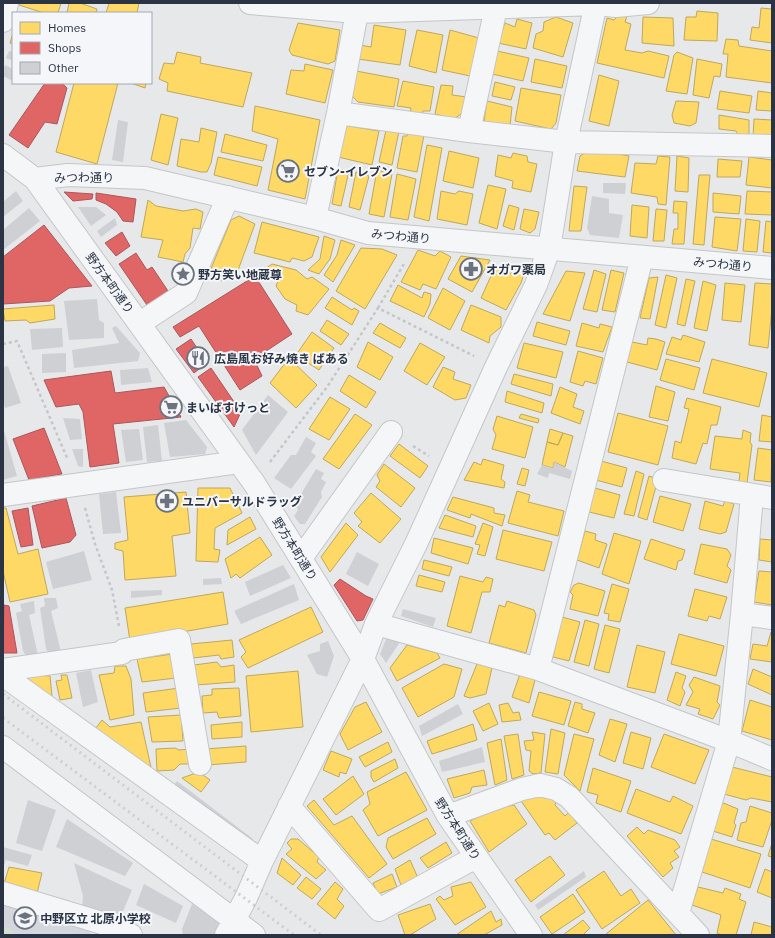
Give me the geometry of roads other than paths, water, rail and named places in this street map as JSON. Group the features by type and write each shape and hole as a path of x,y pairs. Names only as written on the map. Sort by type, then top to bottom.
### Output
{"street":[{"path":"3,21 7,3"},
{"path":"250,3 357,7 596,4 616,6 648,3"},
{"path":"230,927 246,898 262,860 363,659 376,624 416,544 496,367 536,284 549,249 566,142 596,4"},
{"path":"469,132 496,5"},
{"path":"316,218 338,113 357,7"},
{"path":"338,113 469,132 566,142 772,146"},
{"name":"野方本町通り","path":"3,155 35,179 254,483 363,659 448,816 531,935"},
{"name":"みつわ通り","path":"35,179 68,175 145,178 316,218 368,233 772,268"},
{"path":"140,323 186,293 228,197"},
{"path":"538,669 642,257"},
{"path":"301,558 391,432"},
{"path":"3,494 239,462"},
{"path":"664,480 762,497 742,614 729,741 678,913"},
{"path":"742,614 772,618"},
{"path":"376,624 538,669 729,741 772,759"},
{"path":"3,670 122,653 124,650 179,640 200,764"},
{"path":"3,675 262,860"},
{"path":"3,747 230,927 254,935"},
{"path":"448,816 522,789 540,785 556,789 569,797 698,935"},
{"path":"289,806 379,910 476,857"},
{"path":"3,893 102,923 131,935"}],"railway":[{"path":"3,694 321,935"},
{"path":"3,718 294,935"}],"place":[{"name":"セブン-イレブン","path":"288,171"},
{"name":"オガワ薬局","path":"471,269"},
{"name":"野方笑い地蔵尊","path":"183,274"},
{"name":"広島風お好み焼き ばある","path":"198,358"},
{"name":"まいばすけっと","path":"171,407"},
{"name":"ユニバーサルドラッグ","path":"167,501"},
{"name":"中野区立 北原小学校","path":"25,918"}]}
